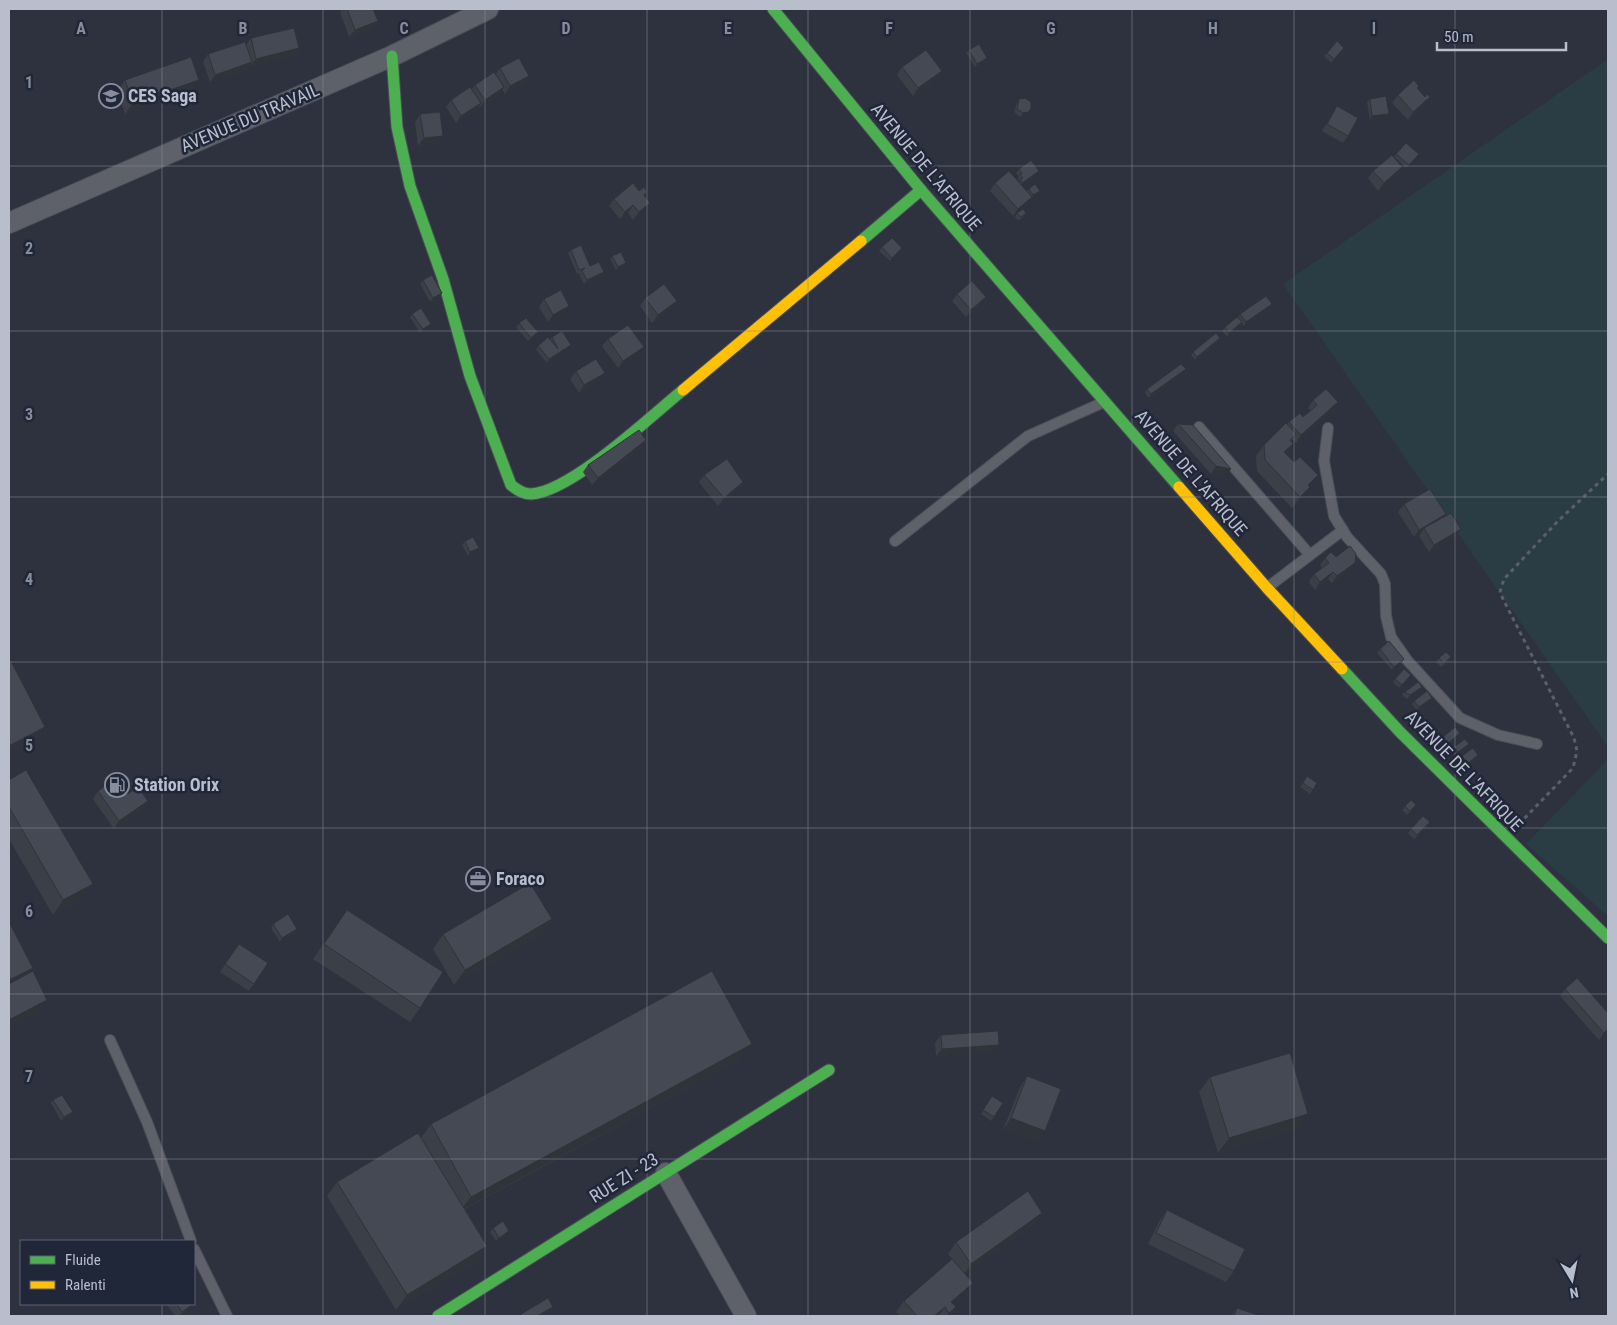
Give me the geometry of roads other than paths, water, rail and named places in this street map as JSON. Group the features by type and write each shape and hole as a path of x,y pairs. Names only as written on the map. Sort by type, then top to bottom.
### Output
{"street":[{"name":"AVENUE DU TRAVAIL","path":"9,223 392,56 488,9"},
{"name":"AVENUE DE L'AFRIQUE","path":"777,10 922,190 1267,588 1400,732 1608,938"},
{"path":"392,56 398,127 410,186 443,279 470,376 508,481 515,490 526,494 540,492 560,483 602,455 809,288 922,190"},
{"name":"RUE ZI - 23","path":"438,1316 829,1070"},
{"path":"666,1173 746,1316"}],"lane":[{"path":"896,541 1028,436 1105,401"},
{"path":"1199,427 1310,556"},
{"path":"1328,428 1324,462 1334,516 1343,530 1381,574 1385,584 1386,616 1390,637 1407,660 1460,718 1498,735 1537,744"},
{"path":"1267,588 1343,530"},
{"path":"110,1040 147,1122 191,1240"},
{"path":"195,1251 227,1316"}],"place":[{"name":"CES Saga","path":"111,96"},
{"name":"Station Orix","path":"117,785"},
{"name":"Foraco","path":"478,879"}]}
